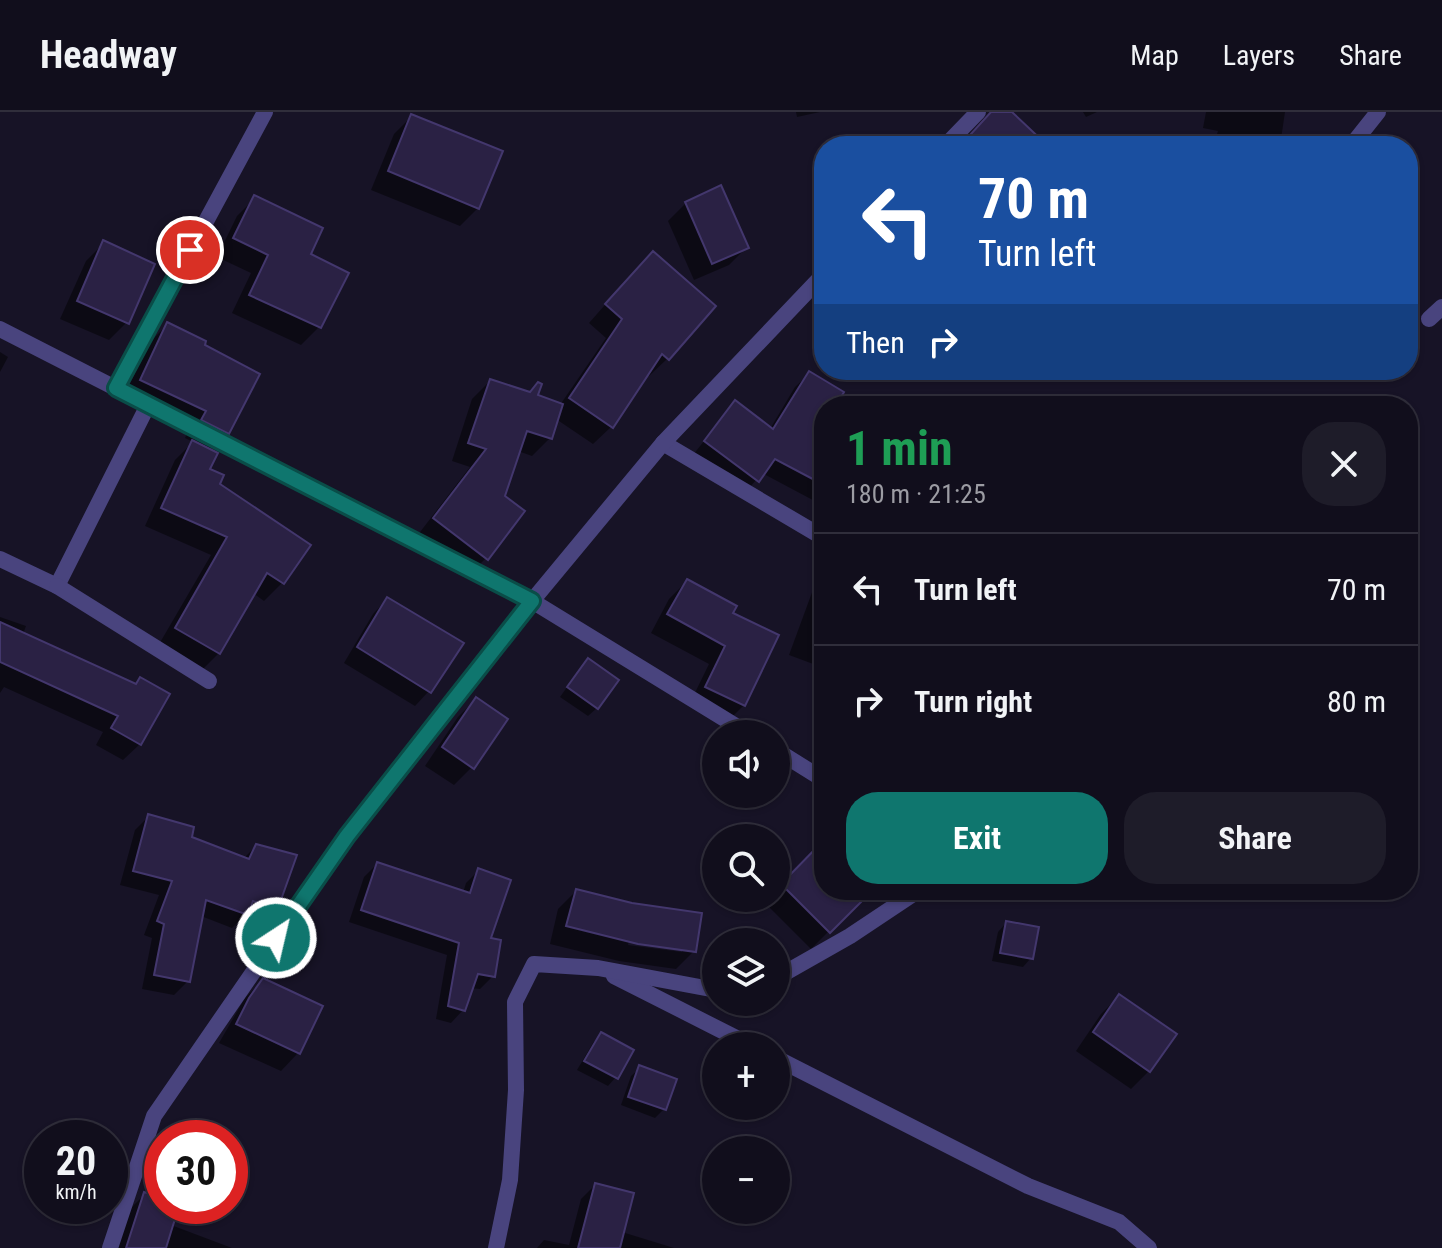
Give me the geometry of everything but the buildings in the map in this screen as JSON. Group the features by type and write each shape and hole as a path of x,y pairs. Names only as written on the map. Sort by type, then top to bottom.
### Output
{"street":[{"path":"116,388 265,112"},
{"path":"955,136 978,112"},
{"path":"1359,136 1378,112"},
{"path":"110,1248 154,1116 347,836 532,601 663,443 814,284"},
{"path":"0,329 532,601 726,720"},
{"path":"57,586 148,405"},
{"path":"663,443 814,532"},
{"path":"0,559 57,586 209,681"},
{"path":"790,759 814,774"},
{"path":"790,970 904,900"},
{"path":"496,1248 510,1180 516,1090 515,1002 534,964 598,968 702,987"},
{"path":"598,968 724,1032"},
{"path":"790,1065 1028,1186 1119,1222 1149,1248"}],"route":[{"path":"190,250 116,388 532,601 347,836 276,938"}]}
